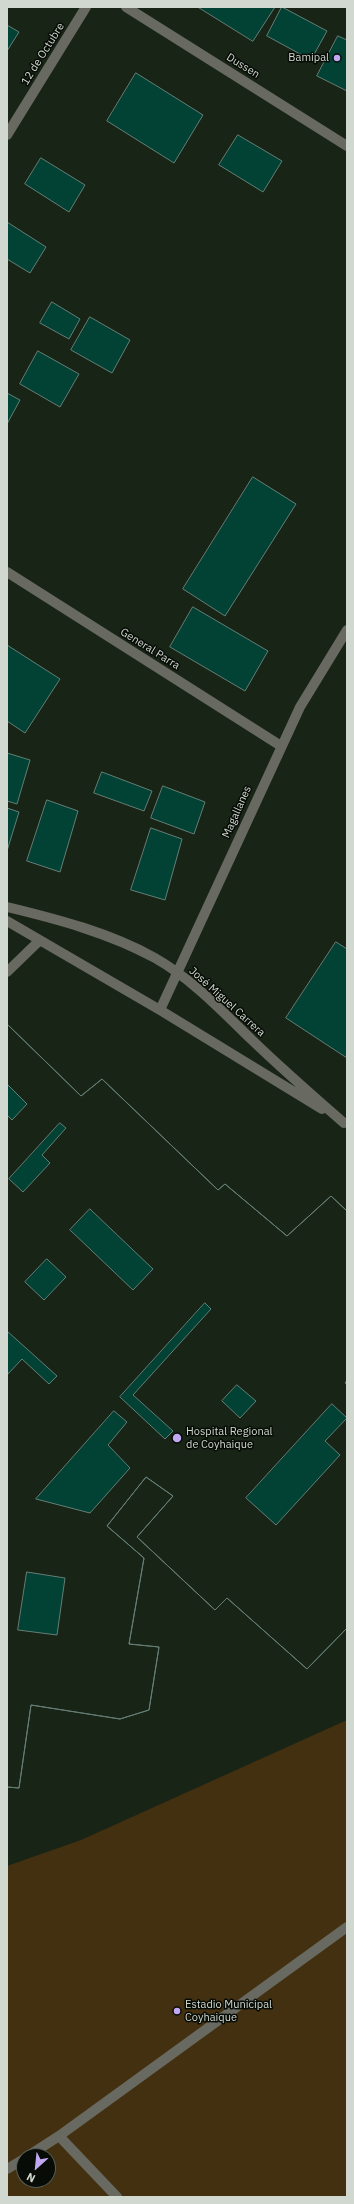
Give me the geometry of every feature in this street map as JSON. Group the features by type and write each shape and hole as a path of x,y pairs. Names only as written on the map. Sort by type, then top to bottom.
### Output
{"street":[{"name":"12 de Octubre","path":"7,135 86,7"},
{"name":"Dussen","path":"126,7 347,146"},
{"name":"General Parra","path":"7,572 281,746"},
{"name":"Magallanes","path":"160,1010 300,707 347,630"},
{"name":"José Miguel Carrera","path":"7,907 72,924 110,938 151,956 178,973 192,984 270,1058 346,1124"},
{"name":"José Miguel Carrera","path":"7,921 160,1010 346,1124"},
{"path":"7,972 39,941"},
{"path":"40,2148 347,1927"},
{"path":"59,2136 117,2197"},
{"path":"7,2170 16,2164"}],"shaded area":[{"name":"Estadio Municipal Coyhaique","path":"347,1720 347,2197 7,2197 7,1866 81,1840"}],"building":[{"path":"198,7 275,7 253,41"},
{"path":"282,7 327,31 311,60 267,36"},
{"path":"7,25 19,32 7,51"},
{"name":"Bamipal","path":"338,36 347,40 347,91 317,76"},
{"path":"136,73 203,115 174,163 107,121"},
{"path":"238,135 282,161 263,192 219,165"},
{"path":"41,158 85,185 69,212 25,184"},
{"path":"7,222 46,247 30,273 7,259"},
{"path":"52,302 80,319 69,339 40,323"},
{"path":"90,317 130,340 112,373 71,350"},
{"path":"38,351 79,374 60,407 20,384"},
{"path":"7,393 20,400 7,424"},
{"path":"253,477 296,504 225,616 183,589"},
{"path":"193,607 268,651 245,691 170,647"},
{"path":"7,645 60,679 25,733 7,721"},
{"path":"7,753 30,760 17,804 7,801"},
{"path":"102,772 152,791 144,811 94,793"},
{"path":"163,786 205,802 194,834 151,818"},
{"path":"47,800 78,811 60,872 27,861"},
{"path":"7,808 19,812 7,851"},
{"path":"151,828 182,839 165,900 131,890"},
{"path":"336,942 347,949 347,1058 286,1018"},
{"name":"Hospital Regional de Coyhaique","path":"7,1024 81,1096 102,1079 218,1190 225,1184 287,1236 331,1196 347,1211 347,1380 345,1383 347,1384 347,1418 347,1628 307,1669 227,1598 215,1610 137,1537 173,1496 146,1477 107,1526 144,1558 129,1644 159,1647 149,1710 120,1719 31,1705 19,1788 7,1787 7,1375 22,1359 49,1384 57,1376 7,1331 7,1115 12,1120 27,1104 7,1084","holes":["60,1123 66,1128 42,1155 50,1163 23,1192 9,1179","90,1209 153,1269 133,1290 70,1230","47,1259 66,1277 44,1300 25,1282","205,1303 211,1309 133,1395 173,1431 165,1439 120,1397","237,1385 256,1401 240,1418 222,1401","332,1404 347,1418 325,1441 340,1455 276,1525 246,1498","114,1411 127,1422 108,1445 130,1468 90,1513 36,1499","27,1572 65,1578 57,1635 18,1630"]},
{"name":"Hospital Regional de Coyhaique","path":"7,1024 81,1096 102,1079 218,1190 225,1184 287,1236 331,1196 347,1211 347,1628 307,1669 227,1598 215,1610 137,1537 173,1496 146,1477 107,1526 144,1558 129,1644 159,1647 149,1710 120,1719 31,1705 19,1788 7,1787"}],"place":[{"name":"Bamipal","path":"337,58"},
{"name":"Hospital Regional de Coyhaique","path":"177,1438"},
{"name":"Estadio Municipal Coyhaique","path":"177,2011"}]}
